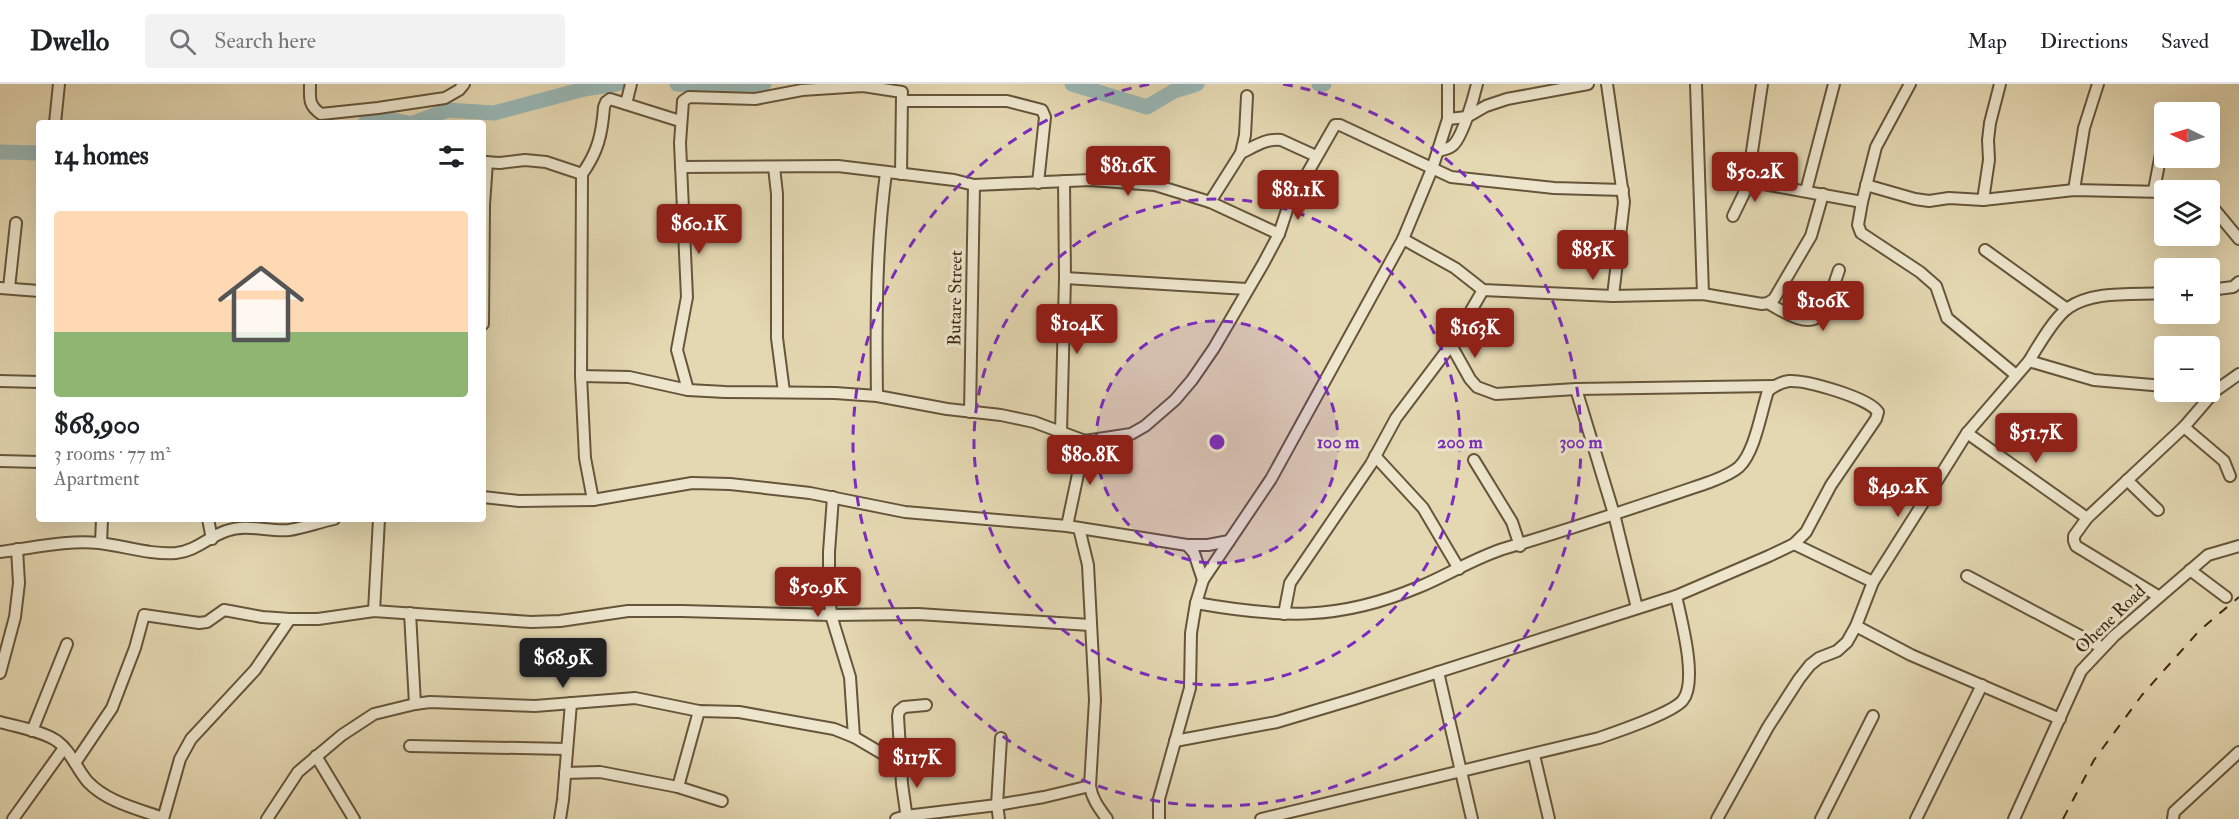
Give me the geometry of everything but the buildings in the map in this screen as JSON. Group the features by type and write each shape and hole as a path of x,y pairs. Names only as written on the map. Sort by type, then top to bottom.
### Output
{"street":[{"path":"55,120 59,84"},
{"path":"310,84 309,102 311,107 321,114 446,98 464,84"},
{"path":"626,104 631,84"},
{"path":"1159,819 1159,799 1190,688 1191,633 1203,580 1271,479 1403,239 1432,169 1448,118 1448,84"},
{"path":"1438,151 1450,148 1455,142 1467,117 1478,84"},
{"path":"1448,118 1467,117 1486,106 1507,99 1588,84"},
{"path":"1607,84 1623,190 1623,216 1613,296"},
{"path":"1696,84 1703,294"},
{"path":"1733,216 1750,179 1749,172 1762,84"},
{"path":"1806,191 1834,84"},
{"path":"1910,84 1876,147 1858,225 1861,232 1920,272 1936,286 1947,318 2016,375"},
{"path":"1983,200 1989,160 1990,123 2000,84"},
{"path":"2074,190 2084,128 2098,84"},
{"path":"688,390 677,350 687,297 680,122 683,101 688,96 755,99 802,90 863,86 902,93 1007,101 1045,112 1038,183"},
{"path":"901,174 902,93"},
{"path":"1210,202 1241,153 1245,135 1247,96"},
{"path":"593,500 584,448 581,376 582,174 597,148 606,102 610,99 680,122"},
{"path":"581,376 629,377 688,390 877,396 1034,422 1084,441 1131,434 1145,426 1175,400 1214,348 1279,234 1288,207 1335,124 1451,177 1554,188 1623,190"},
{"path":"1241,153 1262,142 1275,139 1316,156"},
{"path":"486,162 525,160 546,162 582,174"},
{"path":"774,166 777,194 775,265 777,338 784,392"},
{"path":"681,167 838,166 954,180 974,185 1091,180 1155,185 1210,202 1279,234"},
{"path":"877,396 876,284 886,173"},
{"path":"1750,179 1758,183 1862,202"},
{"path":"1061,432 1065,278 1064,181"},
{"path":"1866,184 1929,201 1949,198 1983,200 2074,190 2154,191"},
{"name":"Butare Street","path":"970,412 974,185"},
{"path":"1403,239 1455,268 1483,290 1613,296 1703,294 1762,304 1774,299 1811,236 1823,194"},
{"path":"2220,216 2239,239"},
{"path":"16,224 4,288 36,291"},
{"path":"1985,250 2067,309"},
{"path":"1768,303 1796,317 1815,320 1821,317 1839,270"},
{"path":"1065,278 1247,290"},
{"path":"2220,289 2233,287 2239,282"},
{"path":"1284,614 1290,583 1375,456 1396,418 1451,345 1483,290"},
{"path":"1717,819 1768,727 1799,679 1819,658 1837,651 1847,642 1856,626 1873,582 1967,434 2029,361 2067,309 2086,298 2154,295"},
{"path":"1175,741 1277,722 1438,672 1676,596 1794,544 1806,532 1831,485 1878,412 1874,407 1856,398 1817,386 1789,381 1774,386 1576,389 1505,395 1486,392 1477,387 1451,345"},
{"path":"2029,361 2094,380 2154,385"},
{"path":"2220,387 2239,374"},
{"path":"0,381 36,382"},
{"path":"1196,603 1248,612 1284,614 1328,613 1375,604 1506,549 1521,546 1710,482 1741,466 1749,453 1768,391 1774,386"},
{"path":"1576,389 1614,514 1637,608"},
{"path":"2158,596 2076,546 2074,536 2087,518 2184,428 2205,402"},
{"path":"2184,428 2224,461 2230,476"},
{"path":"1967,434 2087,518"},
{"path":"1067,526 1084,441"},
{"path":"1375,456 1424,508 1459,569"},
{"path":"1474,460 1512,522 1521,546"},
{"path":"0,461 36,462"},
{"path":"2127,480 2158,510"},
{"path":"486,498 519,501 593,500 692,483 775,488 904,512 1067,526 1187,545 1208,545 1229,541"},
{"path":"833,497 829,552 831,615 850,677 854,737"},
{"path":"101,543 102,522"},
{"path":"209,522 212,539"},
{"path":"0,552 57,543 101,543 155,553 176,553 192,549 226,531 246,527 288,530 308,522"},
{"path":"375,611 379,522"},
{"path":"1079,528 1088,565 1095,700 1090,786 1092,796 1107,819"},
{"path":"1794,544 1873,582"},
{"path":"1187,545 1194,554 1203,580"},
{"name":"Ohene Road","path":"2014,819 2081,671 2102,647 2158,596 2208,555 2239,546"},
{"path":"0,673 15,617 19,584 17,549"},
{"path":"2190,570 2226,597"},
{"path":"1966,576 2102,647"},
{"path":"1261,819 1281,817 1599,738 1634,726 1682,702 1687,692 1689,675 1676,596"},
{"path":"75,763 112,708 135,648 144,615 200,623 207,622 224,610 290,620 318,619 375,611 513,622 560,621 628,611 831,615 918,614 1090,625"},
{"path":"410,613 415,704"},
{"path":"0,722 56,741 64,748 88,782 103,794 163,818 180,759 191,739 255,670 290,620"},
{"path":"1856,626 1911,655 2060,719"},
{"path":"32,731 67,644"},
{"path":"1438,672 1472,819"},
{"path":"1916,819 1982,685"},
{"path":"267,819 298,772 342,735 374,714 415,704 450,702 524,706 635,698 699,711 739,712 834,729 854,737 900,764"},
{"path":"560,819 571,703"},
{"path":"926,705 903,707 899,711 903,818 1044,797 1090,786"},
{"path":"678,787 699,711"},
{"path":"1821,819 1873,716"},
{"path":"999,819 997,805 1001,738"},
{"path":"410,746 567,749"},
{"path":"13,819 64,748"},
{"path":"2173,819 2174,812 2239,752"},
{"path":"1534,755 1549,819"},
{"path":"316,756 354,819"},
{"path":"565,773 600,772 678,787 722,801"}],"waterway":[{"path":"421,120 448,110 494,113 584,89 617,84"},
{"path":"677,84 726,89 764,84"},
{"path":"1072,84 1147,107 1174,91 1197,84"},
{"path":"1319,84 1324,84"},
{"path":"368,120 372,116 393,120"},
{"path":"0,152 36,153"}],"railway":[{"path":"2063,819 2094,760 2142,695 2199,631 2239,597"}]}
